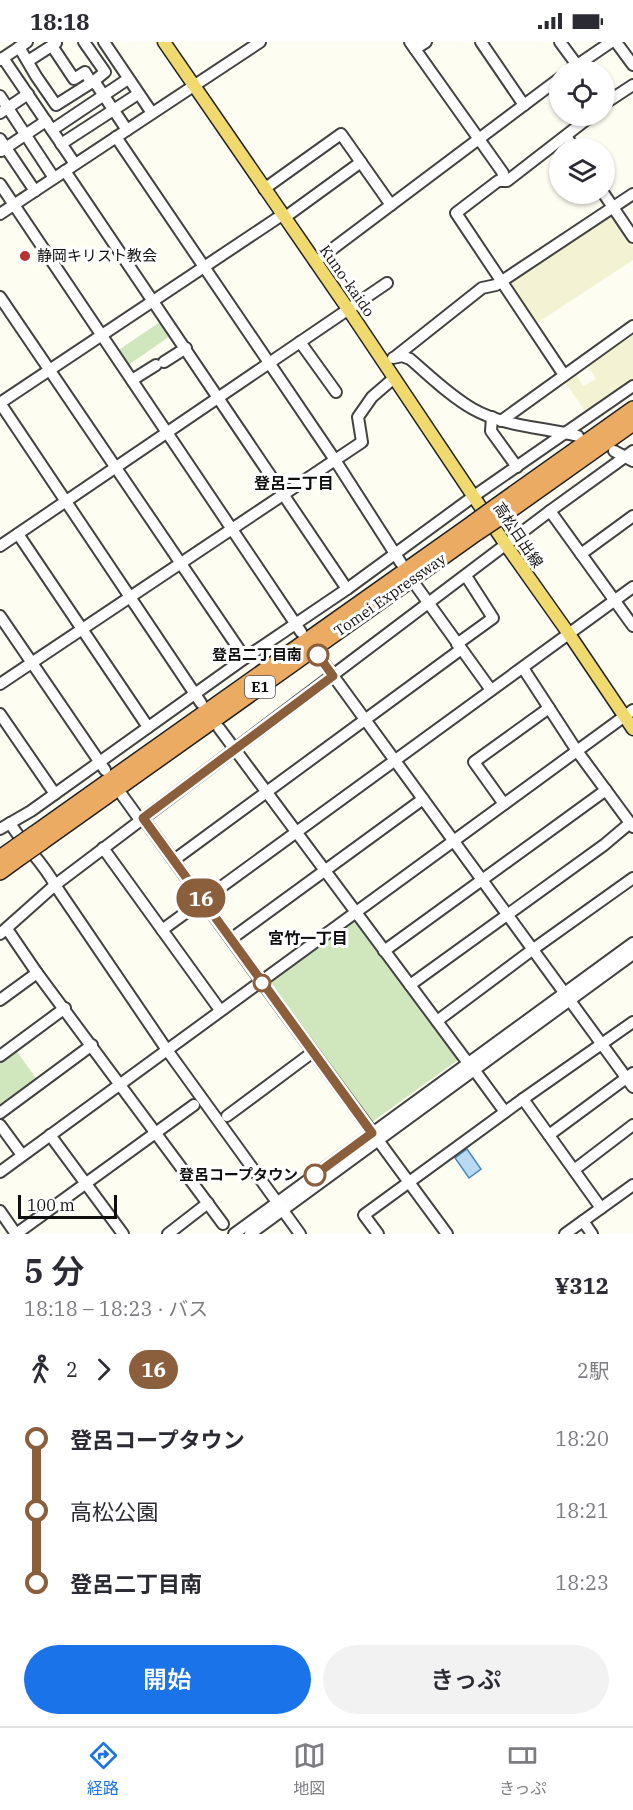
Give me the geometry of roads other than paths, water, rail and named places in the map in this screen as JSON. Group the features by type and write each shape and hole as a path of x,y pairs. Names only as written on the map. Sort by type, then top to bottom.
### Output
{"highway":[{"name":"Tomei Expressway","path":"499,511 633,409"},
{"name":"Tomei Expressway","path":"0,872 25,853 38,838 476,527 633,423"},
{"name":"Tomei Expressway","path":"0,858 25,853"}],"main road":[{"name":"Kuno-kaido","path":"164,42 380,356"},
{"name":"高松日出線","path":"380,356 506,545 628,713 633,729"}],"street":[{"path":"84,42 105,72"},
{"path":"104,42 152,112"},
{"path":"0,213 260,42"},
{"path":"426,42 413,46 503,173 502,181"},
{"path":"481,42 524,105"},
{"path":"560,42 569,60"},
{"path":"585,60 611,42"},
{"path":"616,42 633,65"},
{"path":"28,61 54,44 74,79 85,72 127,130"},
{"path":"56,105 27,62 23,45 2,59 61,144 70,167 153,300 347,589"},
{"path":"46,122 56,105 119,64"},
{"path":"4,110 27,93 36,76"},
{"path":"35,191 2,146 46,122 78,112 128,79"},
{"path":"615,97 633,85"},
{"path":"315,262 549,86"},
{"path":"27,93 46,91"},
{"path":"61,144 138,94"},
{"path":"0,96 4,110 26,134 54,177"},
{"path":"68,98 78,112"},
{"path":"564,375 456,213 498,181 507,181 578,126"},
{"path":"264,189 341,134 391,205"},
{"path":"116,137 335,460 399,559"},
{"path":"198,698 0,403 361,162"},
{"path":"0,184 299,628"},
{"path":"395,357 482,288 496,285 633,194"},
{"path":"611,204 633,237"},
{"path":"0,546 387,283"},
{"path":"0,297 245,658"},
{"path":"517,467 491,431 496,419 633,326"},
{"path":"300,342 336,392"},
{"path":"132,380 186,348"},
{"path":"380,356 402,356 410,359 473,410 496,419 578,436"},
{"path":"0,684 362,442 358,417 372,398 394,378"},
{"path":"300,1234 167,1050 45,867 25,853 24,845 4,825 31,811 54,794 102,766 148,727 198,698 245,658 299,628 347,589 399,559 474,496 633,386"},
{"path":"614,451 630,456"},
{"path":"224,1224 65,1008 3,930 42,895 234,749 550,511 630,456"},
{"path":"550,511 633,626"},
{"path":"581,554 633,516"},
{"path":"18,534 148,727"},
{"path":"174,860 365,719 493,618 466,576"},
{"path":"417,587 491,690"},
{"path":"162,930 633,587"},
{"path":"0,616 102,766"},
{"path":"318,655 601,1044 630,1075 633,1087"},
{"path":"410,985 632,825 577,751 523,668"},
{"path":"504,804 474,762 549,708"},
{"path":"0,1172 628,713"},
{"path":"0,714 54,794"},
{"path":"219,728 505,1112"},
{"path":"384,951 606,790"},
{"path":"122,795 174,860 447,1234"},
{"path":"231,939 423,799"},
{"path":"104,848 220,1010"},
{"path":"437,1021 633,878"},
{"path":"567,997 633,943"},
{"path":"250,1234 280,1207 375,1137 567,997 633,954"},
{"path":"0,1000 37,973"},
{"path":"0,1056 65,1008"},
{"path":"378,1234 364,1215 633,1022"},
{"path":"0,1113 92,1046"},
{"path":"227,1116 313,1053"},
{"path":"549,1135 630,1075"},
{"path":"523,1099 601,1208"},
{"path":"0,1211 16,1234 194,1106"},
{"path":"0,1125 22,1155"},
{"path":"574,1170 633,1125"},
{"path":"50,1135 123,1234"},
{"path":"566,1234 633,1185"},
{"path":"168,1234 208,1203"},
{"path":"234,1234 280,1207"},
{"path":"583,1221 592,1234"}],"water":[{"path":"467,1149 481,1169 469,1178 455,1158"}],"place":[{"name":"静岡キリスト教会","path":"25,256"},
{"name":"登呂二丁目南","path":"318,655"},
{"name":"登呂コープタウン","path":"315,1175"}],"district":[{"name":"登呂二丁目","path":"294,483"},
{"name":"宮竹一丁目","path":"308,938"}]}
